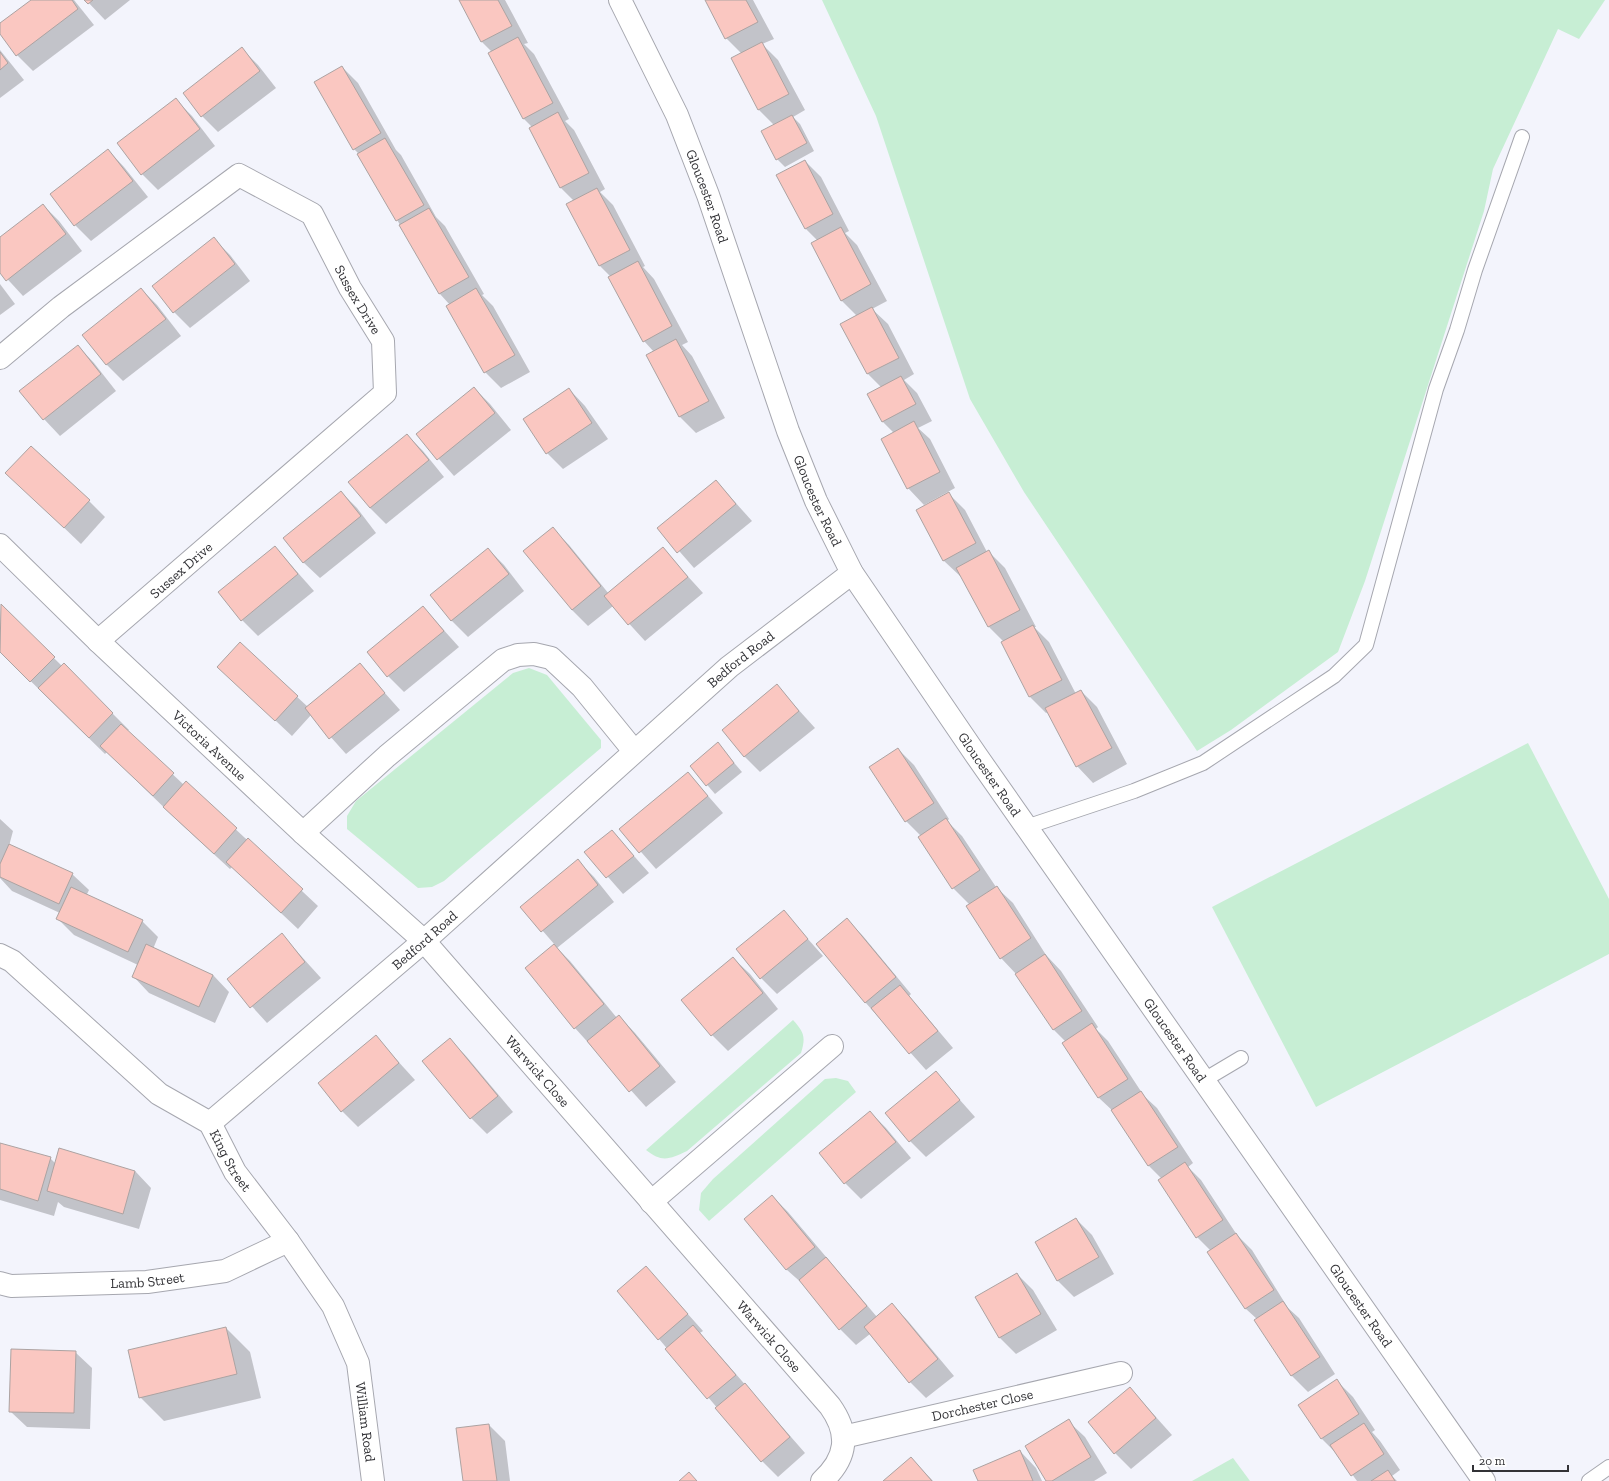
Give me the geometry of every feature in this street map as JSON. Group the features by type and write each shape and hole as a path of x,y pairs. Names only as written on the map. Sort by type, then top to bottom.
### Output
{"street":[{"name":"Gloucester Road","path":"620,0 677,115 708,195 788,431 816,501 852,573 1026,827 1484,1481"},
{"name":"Sussex Drive","path":"0,358 61,307 239,175 312,214 350,288 383,341 385,393 98,641"},
{"name":"Victoria Avenue","path":"0,545 98,641 303,833 424,941"},
{"name":"Bedford Road","path":"210,1122 424,941 729,667 852,573"},
{"path":"303,833 394,751 503,660 518,654 534,654 551,658 582,687 634,751"},
{"name":"Warwick Close","path":"424,941 830,1406 839,1420 844,1437 841,1455 834,1470 822,1481"},
{"name":"King Street","path":"0,955 12,961 160,1094 210,1122 235,1172 288,1241 333,1306 358,1363"},
{"path":"651,1202 832,1046"},
{"name":"Lamb Street","path":"0,1283 11,1286 147,1282 225,1271 288,1241"},
{"name":"William Road","path":"358,1363 373,1481"},
{"name":"Dorchester Close","path":"844,1437 1121,1373"}],"lane":[{"path":"1026,827 1134,791 1203,763 1334,676 1366,645 1436,389 1457,330 1474,270 1522,137"},
{"path":"1204,1080 1241,1058"},
{"path":"1589,1481 1609,1467"}],"green space":[{"path":"822,0 1605,0 1579,39 1558,29 1493,169 1484,211 1365,581 1338,652 1231,730 1197,751 1024,492 970,399 876,116"},
{"path":"529,668 547,675 601,740 601,748 444,881 432,887 418,888 347,829 347,816 356,801 513,673"},
{"path":"1528,743 1609,899 1609,954 1316,1107 1212,907"},
{"path":"793,1020 802,1031 804,1039 801,1053 687,1151 671,1158 662,1158 657,1157 646,1150"},
{"path":"836,1078 848,1081 856,1092 709,1221 699,1210 701,1193 713,1179 825,1079"},
{"path":"1233,1458 1250,1481 1192,1481"}],"building":[{"path":"31,0 72,0 78,9 16,56 0,34 0,23"},
{"path":"84,0 93,0 88,4"},
{"path":"459,0 498,0 512,26 481,42"},
{"path":"705,0 746,0 758,22 725,39"},
{"path":"518,37 553,103 523,119 488,53"},
{"path":"762,42 789,94 758,110 731,58"},
{"path":"242,47 260,71 201,117 183,93"},
{"path":"0,52 8,63 0,70"},
{"path":"342,66 381,133 353,150 314,82"},
{"path":"176,98 200,129 141,175 117,143"},
{"path":"558,112 589,173 560,188 529,128"},
{"path":"792,115 807,143 776,160 761,131"},
{"path":"385,138 424,205 396,221 357,154"},
{"path":"108,149 133,181 74,226 50,194"},
{"path":"805,160 833,214 805,229 776,175"},
{"path":"597,188 630,250 599,266 566,204"},
{"path":"43,204 66,234 6,281 0,273 0,237"},
{"path":"429,208 469,277 439,294 399,225"},
{"path":"841,227 871,284 841,301 811,243"},
{"path":"214,237 235,264 173,313 152,286"},
{"path":"638,261 672,326 643,342 608,277"},
{"path":"141,288 166,319 106,365 82,335"},
{"path":"476,288 515,355 484,373 446,306"},
{"path":"872,307 899,358 867,374 840,324"},
{"path":"676,339 709,401 679,417 646,355"},
{"path":"78,345 101,374 43,420 19,391"},
{"path":"901,376 916,404 882,422 867,394"},
{"path":"474,387 495,413 437,460 416,434"},
{"path":"569,388 592,423 546,454 523,419"},
{"path":"914,421 940,472 907,489 881,439"},
{"path":"407,434 429,460 370,508 348,482"},
{"path":"31,446 90,500 64,528 5,473"},
{"path":"716,480 736,504 677,553 657,528"},
{"path":"341,491 361,516 303,563 283,538"},
{"path":"949,492 976,543 943,561 916,510"},
{"path":"553,527 601,586 572,610 523,551"},
{"path":"275,546 298,574 241,621 218,592"},
{"path":"663,547 688,577 628,625 604,596"},
{"path":"488,548 509,574 451,621 430,595"},
{"path":"989,550 1020,610 988,627 956,568"},
{"path":"1,604 55,657 30,682 0,652"},
{"path":"423,606 444,631 387,677 367,652"},
{"path":"1033,625 1062,680 1029,697 1001,642"},
{"path":"240,642 298,696 275,721 217,667"},
{"path":"64,663 113,713 89,738 38,688"},
{"path":"360,663 385,693 329,739 305,708"},
{"path":"777,684 799,711 744,757 722,730"},
{"path":"1081,690 1112,748 1076,767 1045,708"},
{"path":"121,724 174,773 153,796 100,746"},
{"path":"718,742 734,763 706,786 690,766"},
{"path":"898,748 934,803 905,822 869,767"},
{"path":"688,772 708,796 639,853 619,829"},
{"path":"186,781 237,828 214,854 163,807"},
{"path":"946,818 980,870 952,889 918,837"},
{"path":"612,830 634,856 606,878 584,852"},
{"path":"248,838 303,889 281,913 226,862"},
{"path":"9,844 73,873 59,904 0,877 0,864"},
{"path":"578,859 598,885 541,932 520,907"},
{"path":"997,886 1031,938 1000,959 966,906"},
{"path":"71,887 143,920 128,952 56,919"},
{"path":"784,910 808,939 760,979 736,949"},
{"path":"847,918 896,977 865,1003 816,944"},
{"path":"282,933 305,962 250,1008 227,979"},
{"path":"146,944 213,975 199,1007 132,977"},
{"path":"554,944 604,1004 574,1029 525,968"},
{"path":"1045,954 1082,1011 1053,1030 1015,974"},
{"path":"733,957 763,993 711,1036 681,1000"},
{"path":"900,985 938,1031 909,1054 871,1008"},
{"path":"619,1015 660,1066 629,1092 587,1041"},
{"path":"1092,1023 1128,1079 1098,1098 1062,1043"},
{"path":"376,1035 399,1063 341,1112 318,1083"},
{"path":"450,1038 498,1096 470,1119 422,1061"},
{"path":"936,1071 960,1100 909,1142 885,1113"},
{"path":"1141,1091 1178,1147 1148,1166 1111,1110"},
{"path":"870,1111 896,1142 844,1184 819,1153"},
{"path":"0,1143 51,1157 38,1201 0,1189"},
{"path":"59,1148 135,1171 123,1214 47,1191"},
{"path":"1185,1162 1223,1220 1196,1238 1158,1180"},
{"path":"772,1195 815,1247 786,1270 744,1219"},
{"path":"1076,1218 1099,1257 1057,1281 1035,1242"},
{"path":"1236,1233 1274,1290 1245,1309 1207,1252"},
{"path":"826,1257 867,1306 839,1330 799,1280"},
{"path":"646,1266 688,1314 658,1340 617,1291"},
{"path":"1017,1273 1041,1314 999,1338 975,1297"},
{"path":"1283,1301 1320,1357 1291,1376 1254,1320"},
{"path":"892,1303 938,1359 909,1383 864,1327"},
{"path":"693,1325 736,1375 707,1399 665,1349"},
{"path":"226,1327 237,1374 139,1398 128,1350"},
{"path":"11,1349 76,1351 74,1413 9,1412"},
{"path":"1337,1379 1359,1414 1321,1439 1298,1405"},
{"path":"745,1383 790,1437 761,1462 715,1408"},
{"path":"1130,1387 1156,1418 1114,1454 1088,1422"},
{"path":"1069,1419 1091,1457 1052,1481 1046,1481 1025,1446"},
{"path":"1364,1423 1384,1454 1351,1476 1330,1445"},
{"path":"489,1424 497,1481 463,1481 456,1428"},
{"path":"1020,1450 1033,1481 978,1481 973,1470"},
{"path":"911,1457 932,1481 883,1481"},
{"path":"1388,1470 1395,1481 1371,1481"},
{"path":"689,1472 697,1481 679,1481"}]}
